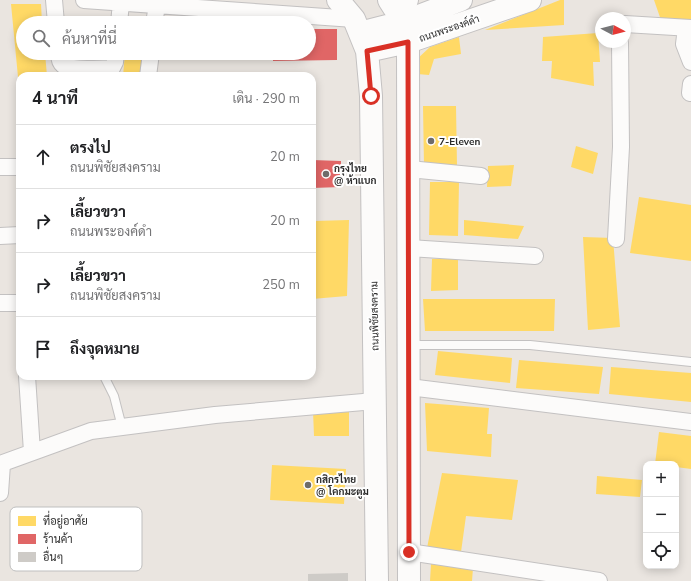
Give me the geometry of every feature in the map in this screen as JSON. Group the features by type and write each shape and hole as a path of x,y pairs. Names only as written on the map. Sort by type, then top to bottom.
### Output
{"main road":[{"path":"338,0 360,34"},
{"path":"389,0 406,32 409,169 409,581"},
{"name":"ถนนพระองค์ดำ","path":"406,32 461,0"},
{"name":"ถนนพระองค์ดำ","path":"360,34 406,32 530,0"},
{"name":"ถนนพิชัยสงคราม","path":"360,34 371,96 377,581"}],"street":[{"path":"54,0 55,16"},
{"path":"84,0 156,6 229,16"},
{"path":"406,32 410,0"},
{"path":"120,16 121,3"},
{"path":"155,16 156,6"},
{"path":"631,24 688,28 684,44 691,62"},
{"path":"316,28 360,34"},
{"path":"616,239 620,147 620,48"},
{"path":"60,60 63,65 69,68 105,69 112,68 116,60"},
{"path":"149,72 150,60"},
{"path":"0,167 16,167"},
{"path":"409,169 481,176"},
{"path":"0,236 16,235"},
{"path":"409,248 535,256"},
{"path":"0,303 16,303"},
{"path":"27,380 32,452"},
{"path":"409,387 691,422"},
{"path":"0,493 1,464 90,431 215,415 375,401"},
{"path":"409,552 599,581"}],"lane":[{"path":"409,345 530,345 691,362"},
{"path":"106,380 114,396 122,427"}],"building: ที่อยู่อาศัย":[{"path":"560,0 564,0 564,25 485,30"},
{"path":"654,0 691,0 691,23 662,23"},
{"path":"11,4 41,4 42,16 16,16 16,56"},
{"path":"595,33 595,48 599,48 600,62 593,62 594,86 551,78 552,61 542,61 543,37"},
{"path":"459,37 461,54 434,59 429,75 417,74 416,60 430,47"},
{"path":"16,60 46,60 47,72 18,72"},
{"path":"124,60 147,60 146,72 123,72"},
{"path":"423,106 456,106 457,166 424,166"},
{"path":"576,146 598,153 593,174 571,167"},
{"path":"514,165 511,186 487,187 488,166"},
{"path":"430,182 459,182 458,236 429,235"},
{"path":"639,197 691,205 691,261 630,253"},
{"path":"349,220 347,296 316,299 316,221"},
{"path":"464,220 524,226 518,239 464,235"},
{"path":"583,237 613,238 620,327 588,330"},
{"path":"458,258 458,290 431,291 432,259"},
{"path":"423,299 555,299 554,331 425,331"},
{"path":"438,351 512,358 510,383 435,375"},
{"path":"519,360 603,367 599,394 516,388"},
{"path":"611,367 691,373 691,402 609,394"},
{"path":"425,403 489,408 487,434 492,434 491,457 427,451"},
{"path":"349,408 349,436 314,436 313,411"},
{"path":"659,432 691,436 691,469 679,467 679,461 655,461"},
{"name":"กสิกรไทย @ โคกมะตูม","path":"272,465 346,469 344,504 270,500"},
{"path":"442,473 518,480 512,520 466,516 461,552 427,548"},
{"path":"597,476 642,480 640,497 596,494"},
{"path":"431,564 473,568 472,581 430,581"}],"building: ร้านค้า":[{"path":"316,29 337,29 337,60 273,61 316,60"},
{"name":"กรุงไทย @ ห้าแบก","path":"316,160 341,161 341,187 316,188"}],"building: อื่นๆ":[{"path":"348,573 348,581 308,581 308,574"}],"place":[{"name":"7-Eleven","path":"431,141"},
{"name":"กรุงไทย @ ห้าแบก","path":"326,174"},
{"name":"กสิกรไทย @ โคกมะตูม","path":"308,485"}],"route":[{"path":"371,96 367,51 408,42 409,552"}]}
